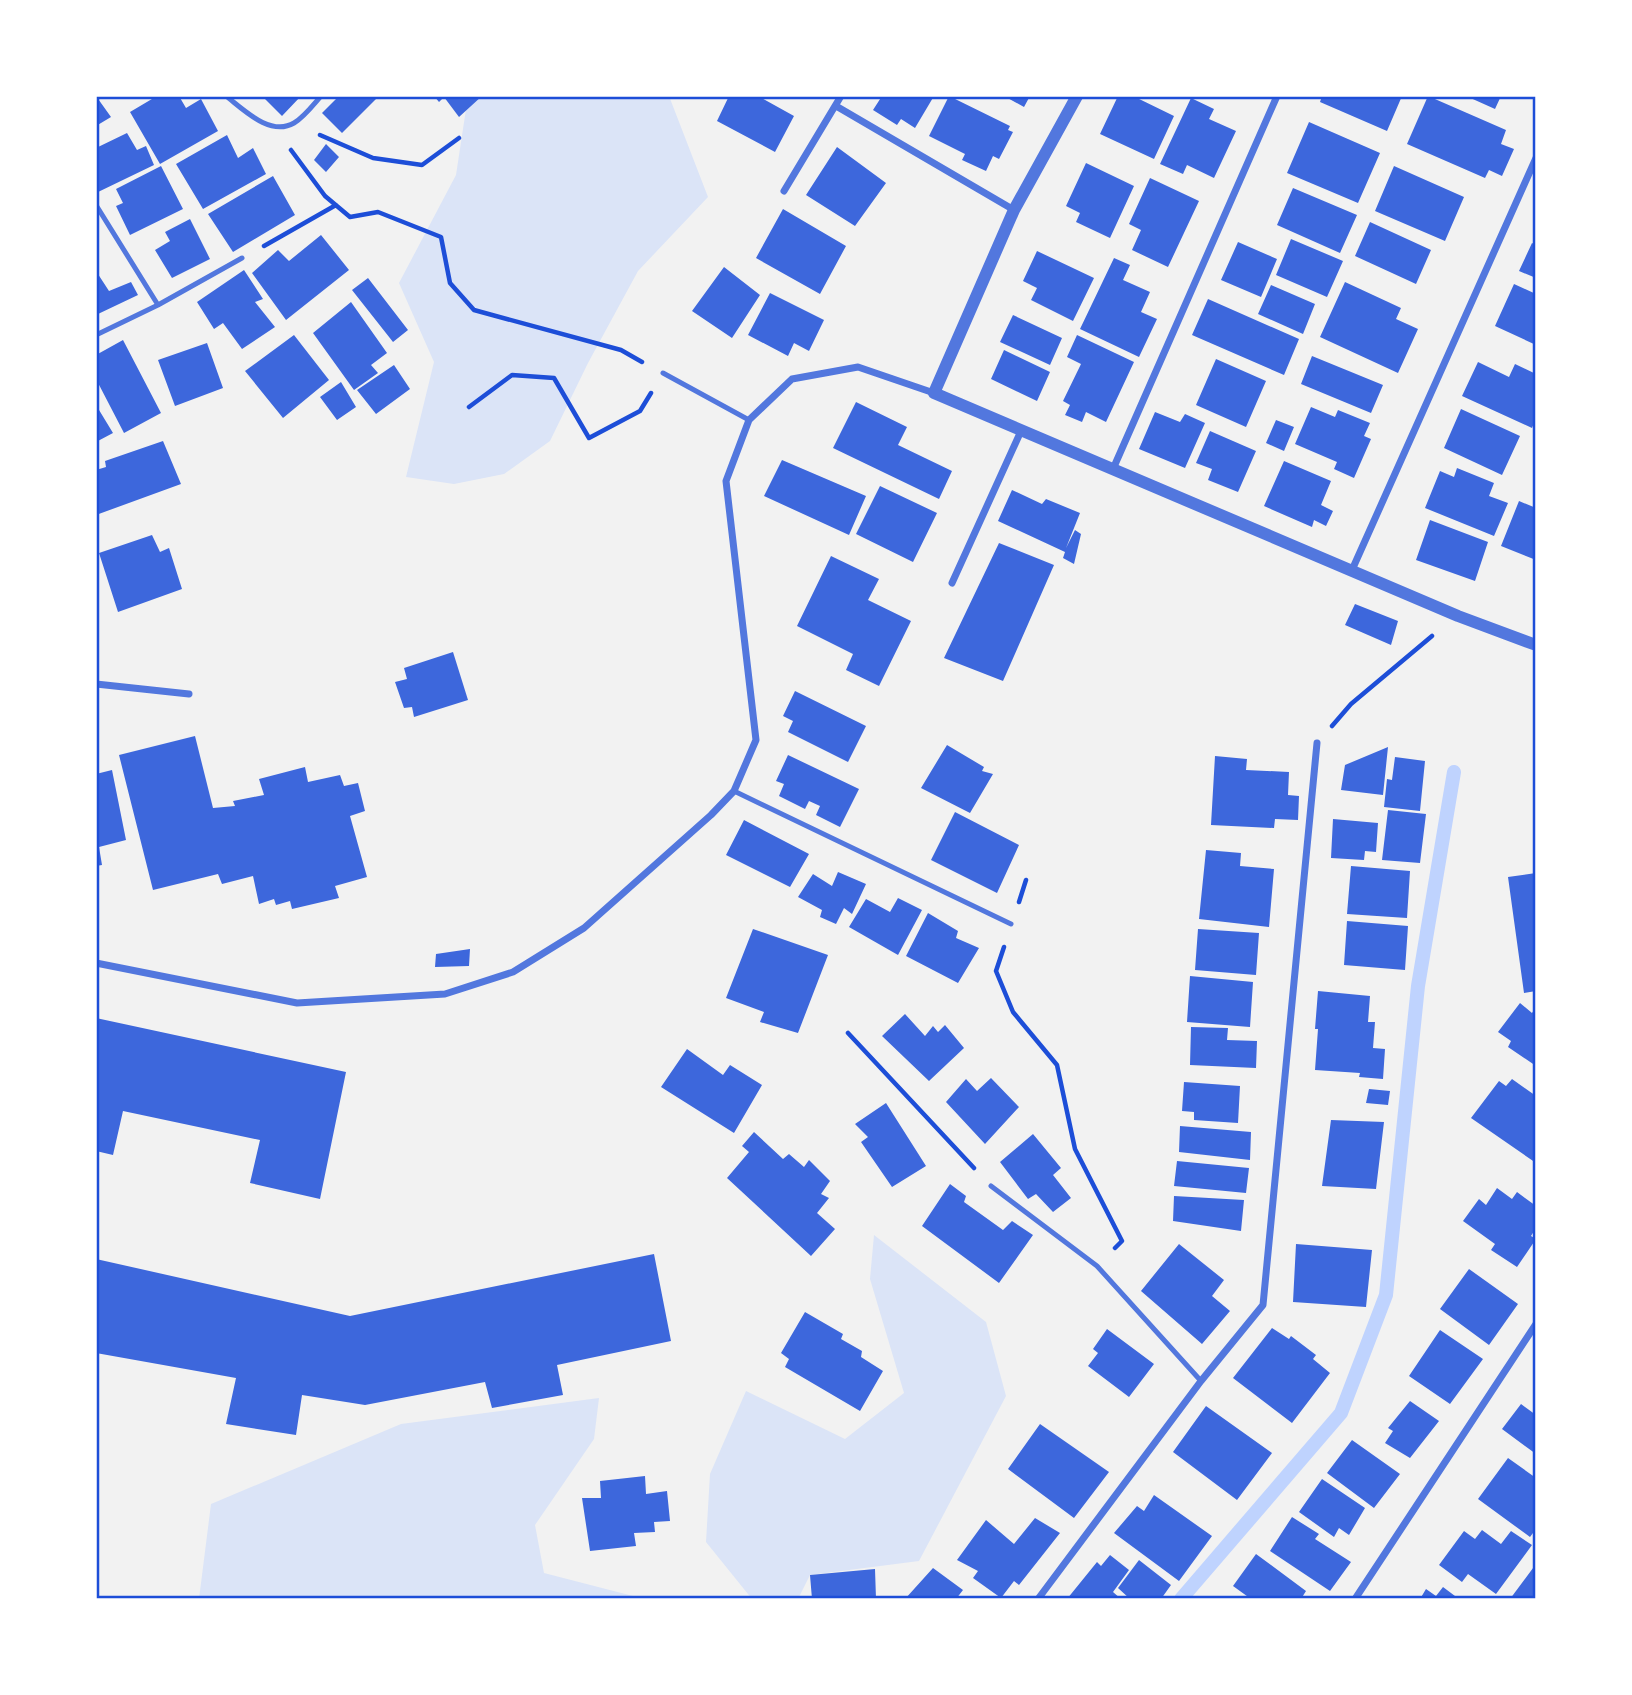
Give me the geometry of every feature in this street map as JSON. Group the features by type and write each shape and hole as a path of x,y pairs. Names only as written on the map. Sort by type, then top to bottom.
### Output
{"street":[{"path":"784,191 841,96"},
{"path":"934,393 1014,210 1077,96"},
{"path":"1113,470 1278,96"},
{"path":"836,106 1014,210"},
{"path":"1352,570 1536,158"},
{"path":"96,963 298,1003 445,994 513,972 584,928 711,815 734,791 756,740 726,481 749,420 792,379 858,367 934,393 1458,616 1536,645"},
{"path":"953,583 1021,431"},
{"path":"96,684 189,694"},
{"path":"1038,1599 1201,1381 1263,1305 1317,743"},
{"path":"1355,1599 1536,1324"}],"lane":[{"path":"226,96 264,124 274,127 293,125 321,96"},
{"path":"96,205 158,305"},
{"path":"96,335 158,305 242,258"},
{"path":"663,373 749,420"},
{"path":"734,791 1012,924"},
{"path":"991,1186 1097,1266 1201,1381"}],"path":[{"path":"293,125 373,158 422,164 459,138"},
{"path":"274,127 325,196 350,217 378,212 442,237 450,283 474,310 621,350 663,373 640,411 589,439 554,378 512,375 469,407"},
{"path":"242,258 336,205"},
{"path":"1317,743 1351,704 1458,616"},
{"path":"1026,880 996,971 1013,1012 1057,1065 1075,1149 1122,1241 1097,1266"},
{"path":"848,1033 991,1186"}],"shaded area":[{"path":"468,96 669,96 708,197 638,271 588,363 550,441 504,474 454,484 406,477 434,362 399,283 456,175"},
{"path":"874,1235 986,1322 1006,1396 919,1561 810,1575 798,1599 752,1599 706,1542 710,1474 746,1391 845,1439 904,1393 870,1279"},
{"path":"599,1398 594,1439 535,1525 544,1573 633,1596 632,1599 199,1599 211,1504 401,1424"}],"building":[{"path":"96,96 111,117 96,126"},
{"path":"157,96 179,96 186,108 201,99 218,131 160,164 130,112"},
{"path":"262,96 301,96 282,116"},
{"path":"339,96 379,96 342,133 322,113"},
{"path":"434,96 482,96 459,117 444,97 439,102"},
{"path":"729,96 758,96 794,116 775,152 717,121"},
{"path":"882,96 934,96 915,128 901,119 897,125 873,110"},
{"path":"949,96 1010,126 1008,130 1013,132 999,159 993,156 986,171 962,160 965,154 929,136"},
{"path":"1004,96 1030,96 1024,107"},
{"path":"1118,96 1133,96 1174,116 1154,159 1100,134"},
{"path":"1322,96 1402,96 1387,131 1320,102"},
{"path":"1428,96 1506,130 1501,144 1514,149 1502,176 1489,170 1485,178 1407,144"},
{"path":"1466,96 1501,96 1495,109"},
{"path":"1191,98 1214,109 1209,119 1236,131 1214,178 1187,165 1183,174 1160,164"},
{"path":"1309,122 1380,153 1358,203 1287,173"},
{"path":"127,133 137,150 146,146 154,165 96,193 96,148"},
{"path":"227,135 238,158 253,148 266,174 203,209 176,164"},
{"path":"326,144 339,157 326,172 314,160"},
{"path":"837,147 886,183 855,226 806,195"},
{"path":"1086,163 1134,186 1110,238 1076,222 1080,213 1066,206"},
{"path":"161,166 183,209 130,235 116,206 123,203 116,189"},
{"path":"1394,166 1464,197 1445,241 1375,211"},
{"path":"273,176 295,215 233,252 208,214"},
{"path":"1150,178 1199,201 1168,267 1132,250 1141,230 1129,224"},
{"path":"1293,188 1357,215 1340,253 1277,225"},
{"path":"783,209 846,246 820,294 756,258"},
{"path":"190,219 210,259 172,278 155,250 170,241 165,232"},
{"path":"1370,222 1431,250 1416,284 1355,256"},
{"path":"321,235 349,270 286,320 252,273 278,250 289,261"},
{"path":"1291,239 1343,261 1327,297 1276,275"},
{"path":"1238,242 1277,259 1261,297 1221,280"},
{"path":"1532,243 1536,245 1536,278 1519,271"},
{"path":"1037,251 1094,278 1073,321 1031,300 1037,288 1023,281"},
{"path":"1114,258 1130,265 1123,280 1150,292 1141,312 1157,319 1139,357 1080,329"},
{"path":"724,267 760,295 732,338 692,311"},
{"path":"244,270 263,299 255,302 275,327 242,349 223,323 214,329 197,302"},
{"path":"96,271 109,291 131,282 138,295 98,314"},
{"path":"368,278 408,330 393,342 352,290"},
{"path":"1345,282 1401,308 1396,319 1418,329 1398,373 1320,337"},
{"path":"1514,284 1536,294 1536,345 1495,326"},
{"path":"1271,285 1315,304 1303,334 1258,314"},
{"path":"770,293 824,320 809,351 794,343 788,356 748,335"},
{"path":"1208,299 1299,339 1284,375 1192,335"},
{"path":"351,302 387,353 371,365 378,373 354,390 313,333"},
{"path":"1013,315 1062,338 1050,365 1000,342"},
{"path":"294,335 329,380 283,418 245,371"},
{"path":"1077,335 1134,362 1106,422 1086,412 1082,422 1065,415 1070,405 1063,401 1081,364 1067,357"},
{"path":"123,340 161,413 124,433 96,379 96,355"},
{"path":"207,343 223,388 175,406 158,360"},
{"path":"1004,350 1050,372 1037,401 991,379"},
{"path":"1312,356 1383,385 1371,413 1301,384"},
{"path":"1216,359 1266,381 1246,427 1196,405"},
{"path":"1478,362 1509,377 1515,364 1536,374 1536,418 1532,428 1462,396"},
{"path":"394,365 410,389 376,414 357,390"},
{"path":"341,382 356,407 337,420 320,397"},
{"path":"856,402 907,427 898,445 952,471 939,499 833,448"},
{"path":"96,405 113,433 96,442"},
{"path":"1311,407 1335,417 1338,410 1370,423 1364,436 1371,439 1354,478 1334,469 1337,462 1295,444"},
{"path":"1461,409 1520,436 1502,475 1444,448"},
{"path":"1155,412 1180,422 1185,414 1205,423 1185,468 1139,449"},
{"path":"1276,420 1294,427 1284,451 1266,443"},
{"path":"1210,431 1256,451 1238,492 1208,480 1212,469 1196,463"},
{"path":"163,441 181,484 96,515 96,470 106,467 105,461"},
{"path":"782,460 866,496 849,535 764,496"},
{"path":"1284,461 1331,481 1321,505 1333,511 1326,526 1314,520 1312,527 1264,506"},
{"path":"1457,468 1494,483 1489,496 1508,503 1494,536 1425,508 1440,471 1454,477"},
{"path":"880,486 937,513 913,562 856,534"},
{"path":"1012,490 1042,504 1046,499 1080,513 1066,548 1075,530 1081,534 1074,564 1063,558 1065,552 998,521"},
{"path":"1519,501 1536,508 1536,560 1501,546"},
{"path":"1430,520 1488,542 1475,581 1416,560"},
{"path":"152,535 160,552 169,548 182,589 118,612 99,553"},
{"path":"999,543 1054,565 1003,681 944,658"},
{"path":"831,556 879,579 868,600 911,621 879,686 846,670 853,654 797,626"},
{"path":"1355,604 1398,621 1391,645 1345,625"},
{"path":"453,652 468,700 414,717 412,707 404,708 395,682 407,679 404,668"},
{"path":"795,691 866,726 848,762 788,732 793,721 783,716"},
{"path":"195,736 213,808 235,806 233,801 264,795 259,779 305,767 308,782 340,775 344,786 358,783 365,811 350,816 367,877 335,886 339,898 292,909 290,901 276,905 274,899 259,904 253,876 222,884 218,874 153,890 119,755"},
{"path":"947,745 984,767 982,771 993,774 970,813 921,788"},
{"path":"1388,747 1383,795 1341,790 1345,765"},
{"path":"788,755 859,789 840,827 816,815 820,806 809,801 805,809 779,796 784,784 776,781"},
{"path":"1215,756 1247,759 1246,770 1289,772 1288,795 1299,796 1298,820 1275,819 1274,828 1211,825"},
{"path":"1395,757 1425,761 1420,811 1384,807 1387,779 1392,780"},
{"path":"112,770 126,840 99,847 102,865 96,866 96,774"},
{"path":"1388,810 1426,814 1420,863 1382,860"},
{"path":"955,812 1019,845 997,893 931,860"},
{"path":"1333,819 1378,823 1376,852 1365,851 1364,860 1331,858"},
{"path":"744,820 809,854 790,887 726,855"},
{"path":"1206,850 1241,853 1240,866 1274,869 1269,927 1199,919"},
{"path":"1351,866 1410,871 1407,918 1347,914"},
{"path":"838,872 866,884 852,914 844,908 836,924 820,917 822,910 798,897 813,874 832,886"},
{"path":"1536,873 1536,991 1524,993 1508,877"},
{"path":"898,898 922,910 898,955 849,927 866,899 890,912"},
{"path":"928,913 958,931 956,938 979,948 958,983 906,956"},
{"path":"1347,921 1408,926 1405,970 1344,965"},
{"path":"753,929 828,955 798,1033 760,1022 764,1012 726,998"},
{"path":"1198,929 1259,933 1256,975 1195,970"},
{"path":"470,949 469,966 435,967 436,954"},
{"path":"1190,976 1253,982 1250,1027 1187,1022"},
{"path":"1318,991 1370,996 1368,1022 1375,1022 1373,1048 1385,1049 1383,1079 1359,1077 1360,1073 1315,1070"},
{"path":"1520,1003 1532,1013 1536,1007 1536,1066 1508,1047 1511,1041 1498,1032"},
{"path":"905,1014 925,1036 933,1026 938,1032 945,1025 964,1048 929,1081 882,1036"},
{"path":"96,1018 346,1072 320,1199 250,1183 260,1140 123,1111 113,1155 96,1151"},
{"path":"1191,1027 1228,1028 1227,1040 1257,1041 1256,1068 1190,1065"},
{"path":"687,1049 723,1075 730,1065 762,1085 734,1133 661,1087"},
{"path":"991,1078 1019,1107 985,1144 946,1102 966,1079 977,1091"},
{"path":"1512,1079 1536,1096 1536,1163 1471,1118 1499,1081 1506,1086"},
{"path":"1184,1082 1240,1086 1238,1123 1194,1120 1194,1112 1182,1111"},
{"path":"1369,1089 1390,1091 1388,1105 1366,1103"},
{"path":"886,1103 926,1166 892,1187 861,1142 868,1137 855,1124"},
{"path":"1331,1120 1384,1122 1376,1189 1322,1186"},
{"path":"1180,1126 1251,1132 1250,1160 1179,1152"},
{"path":"754,1132 783,1159 789,1154 804,1167 809,1160 830,1181 821,1194 829,1198 817,1213 835,1229 811,1256 727,1178 749,1152 742,1146"},
{"path":"1033,1134 1061,1168 1053,1175 1071,1198 1053,1212 1036,1194 1028,1199 1000,1162"},
{"path":"1177,1161 1249,1168 1246,1193 1174,1186"},
{"path":"950,1184 966,1196 964,1202 1003,1230 1012,1221 1033,1235 999,1283 922,1226"},
{"path":"1497,1188 1512,1199 1517,1192 1536,1206 1536,1228 1531,1236 1536,1239 1517,1267 1491,1250 1495,1244 1463,1221 1479,1199 1486,1205"},
{"path":"1174,1196 1244,1200 1241,1231 1173,1221"},
{"path":"1179,1244 1224,1280 1212,1296 1230,1311 1202,1344 1141,1291"},
{"path":"1296,1244 1372,1250 1366,1307 1293,1302"},
{"path":"654,1254 671,1341 557,1365 563,1395 492,1408 485,1382 365,1405 302,1395 296,1435 226,1424 236,1378 96,1353 96,1259 350,1316"},
{"path":"1469,1269 1518,1304 1489,1345 1440,1309"},
{"path":"805,1312 843,1334 841,1339 862,1351 861,1357 883,1371 860,1411 785,1367 789,1359 781,1353"},
{"path":"1272,1328 1289,1339 1291,1336 1316,1355 1313,1359 1330,1373 1292,1423 1233,1378"},
{"path":"1107,1329 1154,1364 1129,1397 1088,1366 1098,1353 1093,1349"},
{"path":"1440,1330 1483,1359 1450,1404 1409,1376"},
{"path":"1410,1401 1439,1421 1410,1458 1385,1443 1393,1431 1388,1428"},
{"path":"1521,1404 1536,1415 1536,1454 1502,1429"},
{"path":"1206,1406 1272,1453 1237,1500 1173,1452"},
{"path":"1040,1424 1109,1472 1074,1518 1008,1469"},
{"path":"1352,1440 1400,1474 1374,1508 1327,1473"},
{"path":"1508,1458 1536,1478 1536,1529 1530,1537 1478,1499"},
{"path":"645,1476 646,1494 667,1491 670,1521 654,1522 655,1532 634,1533 636,1546 590,1551 582,1498 601,1498 600,1481"},
{"path":"1322,1479 1365,1508 1349,1535 1339,1528 1334,1537 1299,1512"},
{"path":"1154,1495 1212,1536 1179,1581 1114,1533 1137,1506 1144,1511"},
{"path":"1292,1517 1319,1534 1315,1539 1351,1562 1330,1591 1270,1551"},
{"path":"1035,1518 1060,1533 1019,1585 1014,1581 1001,1598 973,1578 978,1571 957,1560 986,1520 1014,1544"},
{"path":"1482,1530 1501,1544 1511,1531 1532,1545 1496,1594 1468,1574 1462,1582 1439,1565 1464,1531 1475,1539"},
{"path":"1256,1554 1306,1591 1301,1599 1251,1599 1233,1586"},
{"path":"1110,1555 1129,1570 1113,1592 1121,1599 1067,1599 1097,1562 1101,1566"},
{"path":"1139,1560 1171,1585 1161,1599 1130,1599 1118,1588"},
{"path":"1536,1564 1536,1599 1510,1599"},
{"path":"933,1568 963,1590 956,1599 905,1599"},
{"path":"875,1569 876,1599 812,1599 810,1575"},
{"path":"1443,1587 1459,1599 1420,1599 1426,1589 1436,1596"}],"waterway":[{"path":"1181,1599 1341,1413 1386,1295 1418,986 1454,772"}]}
